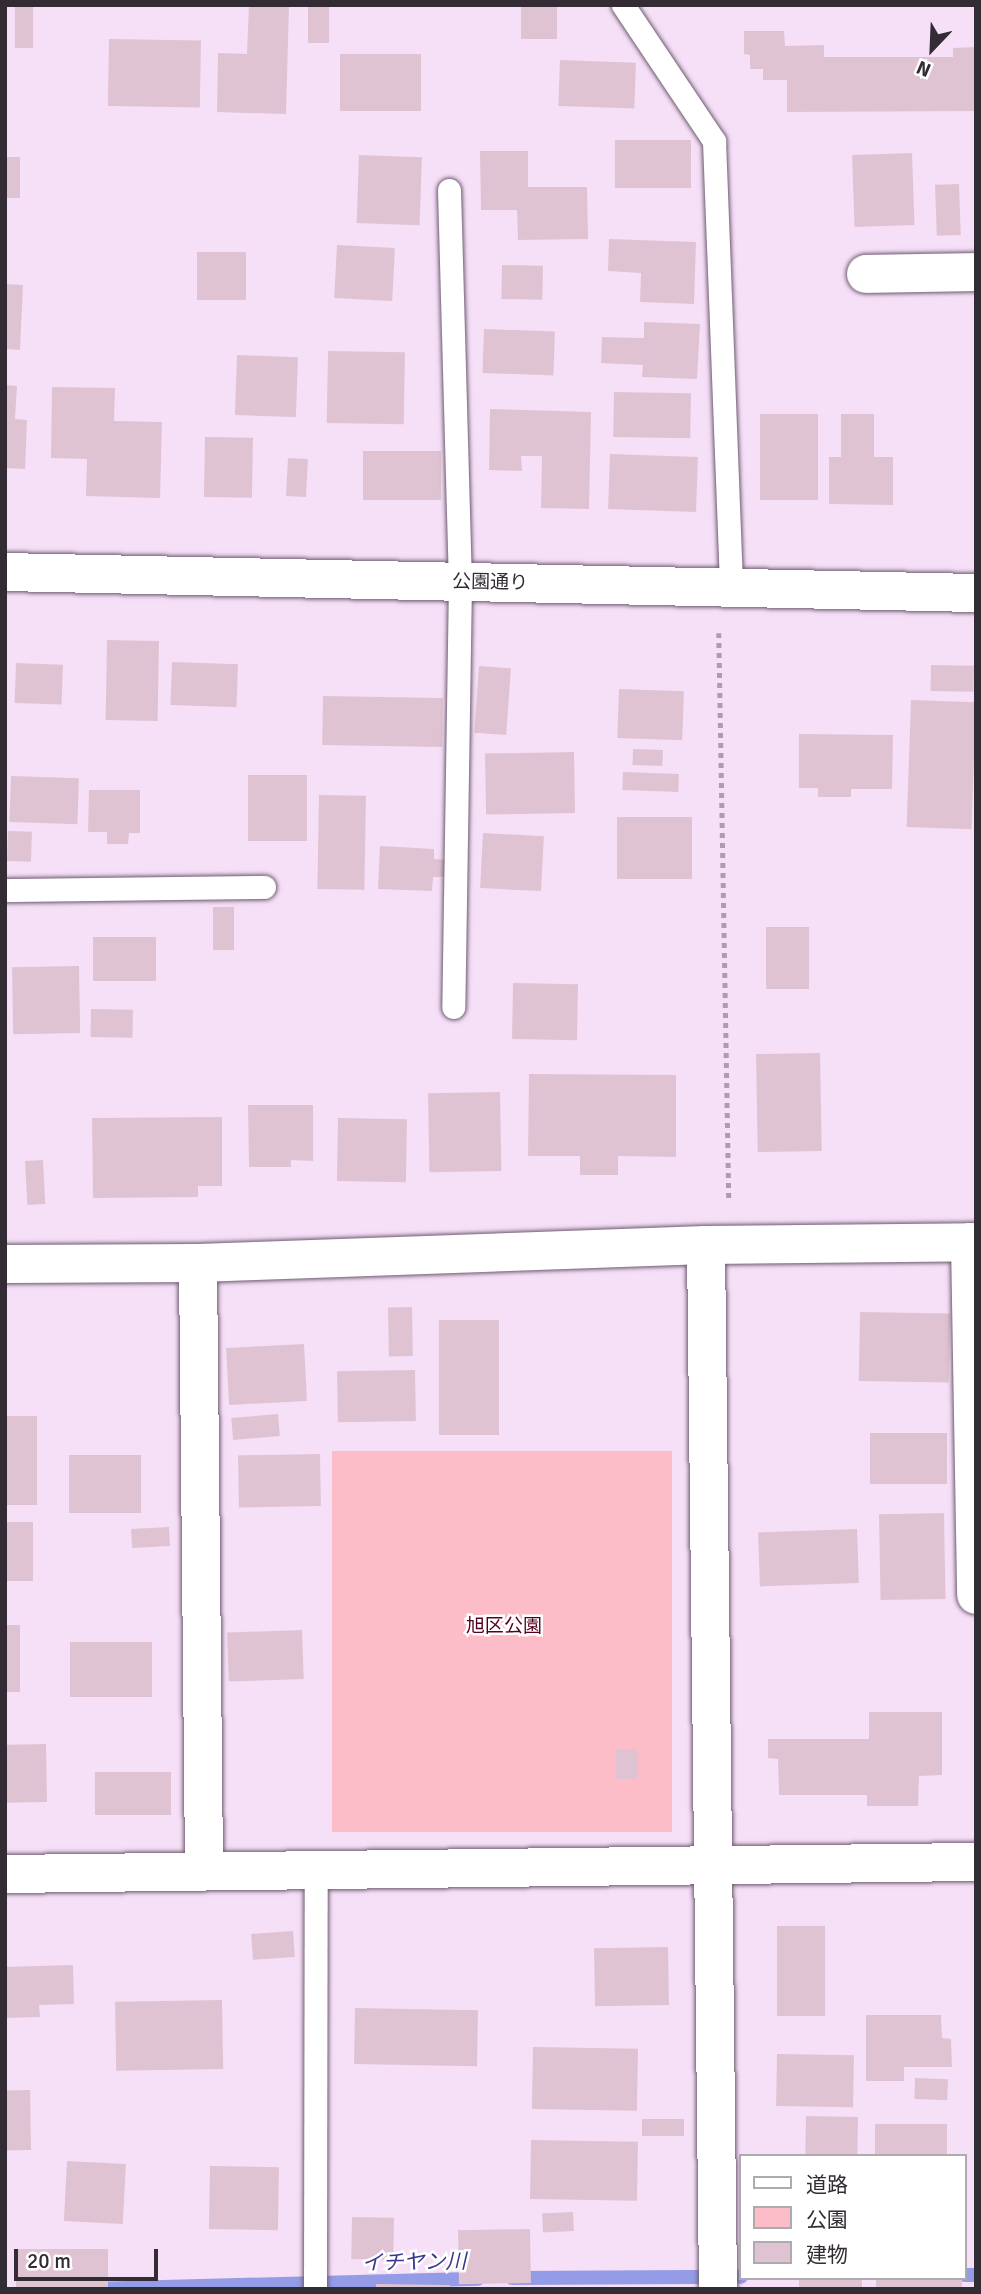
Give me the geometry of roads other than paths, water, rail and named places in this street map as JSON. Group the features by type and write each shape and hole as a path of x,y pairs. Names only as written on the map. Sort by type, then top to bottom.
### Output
{"street":[{"path":"866,274 976,272"},
{"name":"公園通り","path":"5,572 976,593"},
{"path":"5,1264 198,1263 718,1245 973,1242 976,1595"},
{"path":"718,1245 715,1865 718,2289"},
{"path":"198,1263 204,1870"},
{"path":"5,1874 976,1862"}],"lane":[{"path":"622,5 714,141 732,588"},
{"path":"449,190 460,582 453,1006"},
{"path":"5,890 264,887"},
{"path":"315,2289 316,1869"}],"waterway":[{"name":"イチヤン川","path":"967,2275 976,2275"},
{"name":"イチヤン川","path":"512,2278 740,2277"},
{"name":"イチヤン川","path":"89,2289 478,2279"}],"park label":[{"name":"旭区公園","path":"504,1627"}]}
